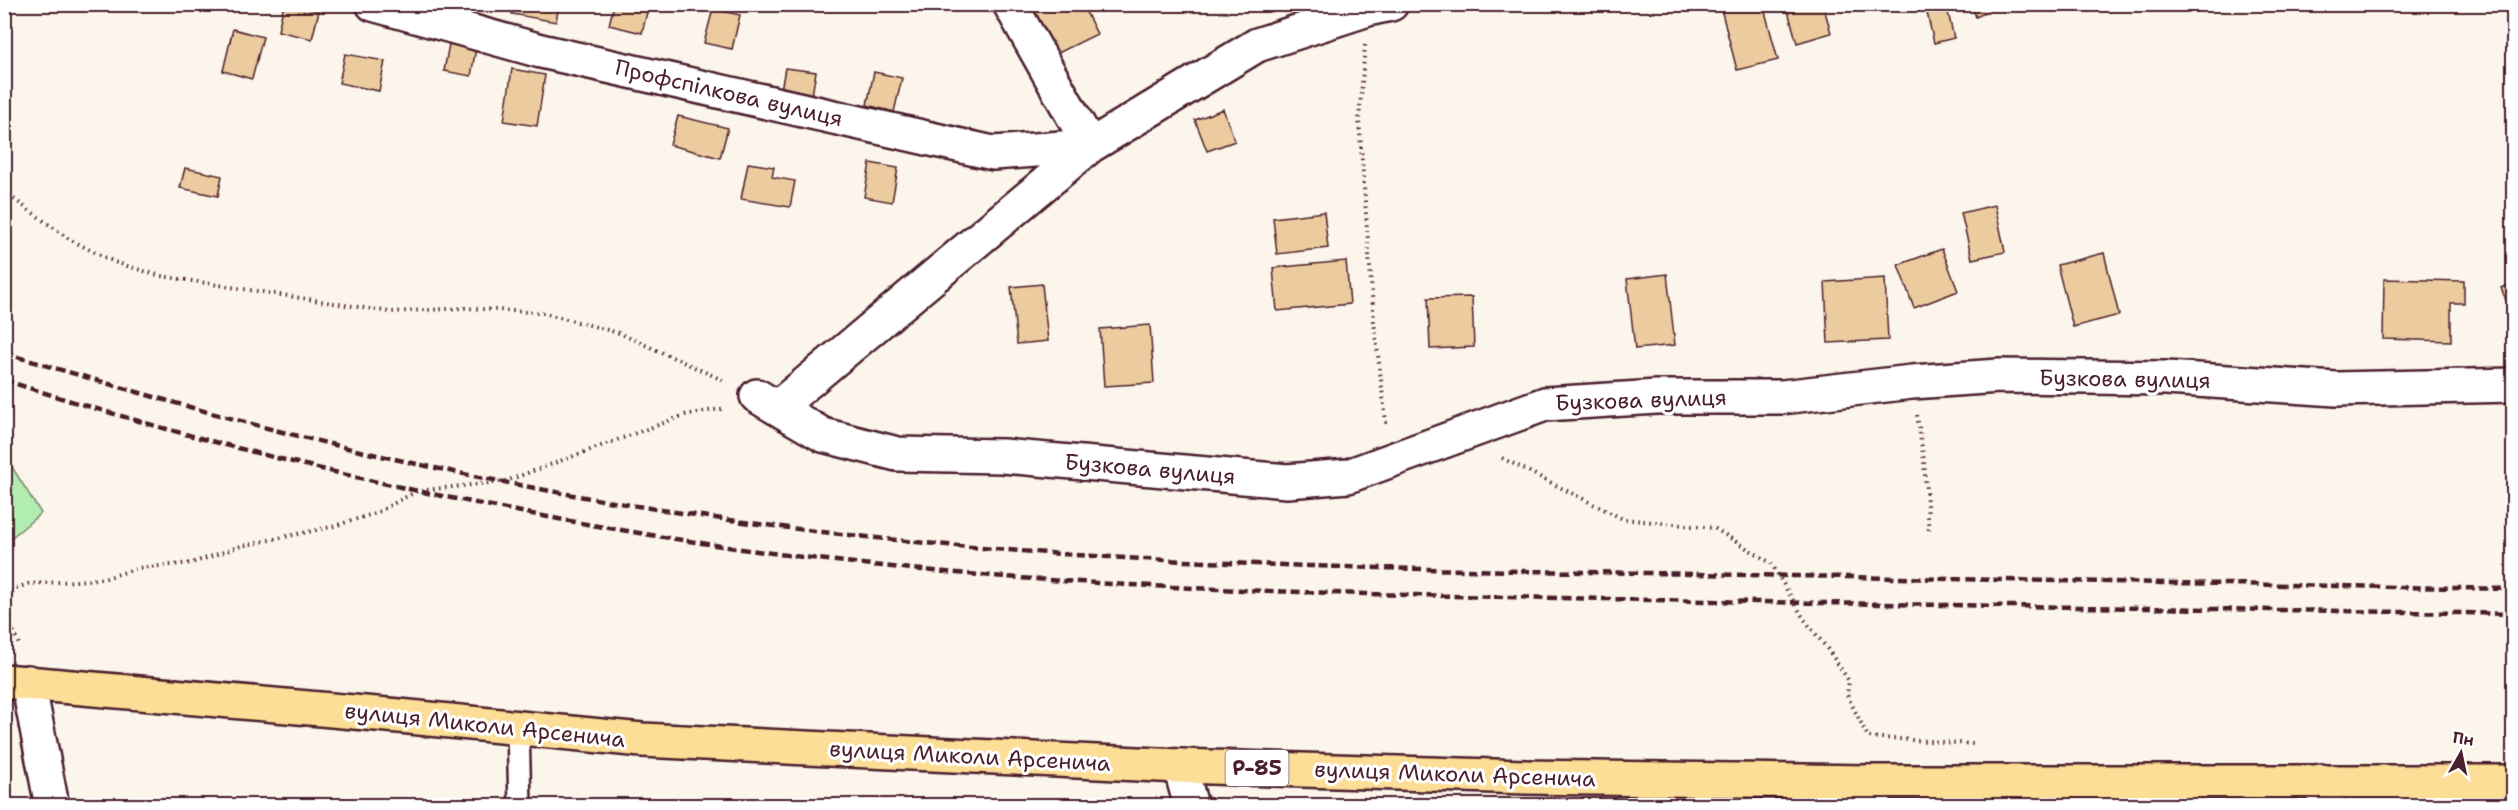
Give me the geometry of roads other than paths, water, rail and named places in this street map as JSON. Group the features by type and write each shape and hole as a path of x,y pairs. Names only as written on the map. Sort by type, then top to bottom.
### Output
{"main road":[{"name":"вулиця Миколи Арсенича","path":"16,681 642,740 1180,766 1525,777 1872,794 2324,793 2514,782"}],"street":[{"name":"Профспілкова вулиця","path":"373,4 541,51 993,153 1090,146"},
{"path":"1010,4 1090,146"},
{"name":"Профспілкова вулиця","path":"768,401 1090,146 1257,45 1380,7"},
{"name":"Бузкова вулиця","path":"768,401 823,435 897,454 1003,456 1287,481 1348,476 1545,404 1658,397 1782,397 1912,382 1999,376 2166,378 2336,389 2514,385"},
{"path":"16,681 52,806"},
{"path":"1180,766 1191,806"}],"lane":[{"path":"518,728 520,806"}],"railway":[{"path":"4,353 312,440 464,474 695,515 772,526 949,545 1148,559 1449,570 2514,589"},
{"path":"4,380 184,434 275,458 458,499 642,534 735,548 940,572 1146,586 1353,594 2514,614"}]}
